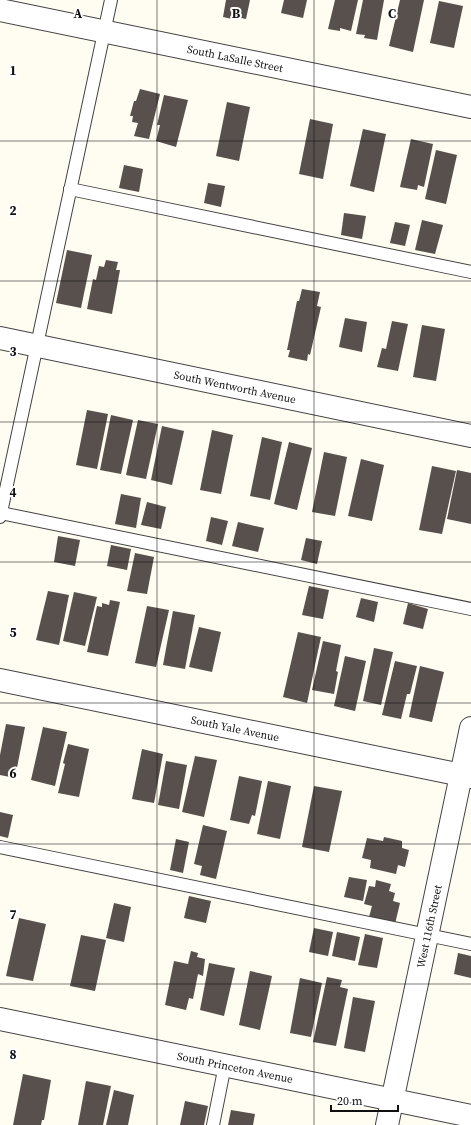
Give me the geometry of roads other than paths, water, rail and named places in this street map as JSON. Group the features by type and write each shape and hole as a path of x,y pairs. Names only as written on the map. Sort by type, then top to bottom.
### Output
{"street":[{"name":"South LaSalle Street","path":"0,10 471,107"},
{"name":"South Wentworth Avenue","path":"0,338 471,436"},
{"name":"South Yale Avenue","path":"0,680 466,776"},
{"name":"West 116th Street","path":"387,1125 427,935 466,776 471,728"},
{"name":"South Princeton Avenue","path":"0,1019 471,1116"}],"lane":[{"path":"111,0 0,515 471,608"},
{"path":"70,189 471,272"},
{"path":"0,848 471,944"},
{"path":"212,1125 225,1065"}]}
